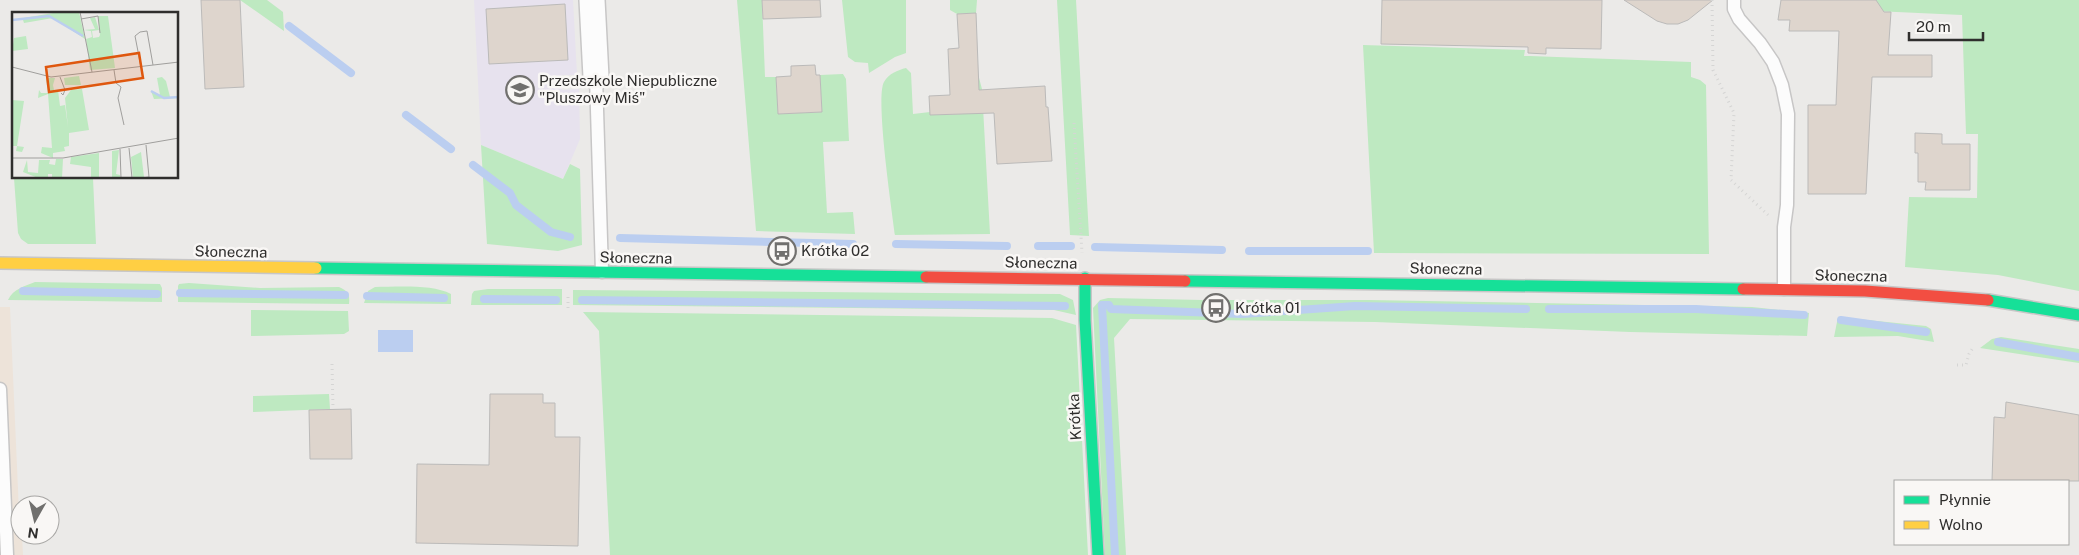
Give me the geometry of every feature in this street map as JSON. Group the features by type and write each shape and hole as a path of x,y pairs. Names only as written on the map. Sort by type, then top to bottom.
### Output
{"main road":[{"name":"Słoneczna","path":"1,262 1784,289 1931,294 2030,306 2079,315"},
{"name":"Krótka","path":"1085,278 1085,320 1098,555"}],"street":[{"path":"592,0 596,77"}],"lane":[{"path":"1734,0 1734,9 1739,19 1760,43 1772,62 1782,85 1788,114 1784,289"},
{"path":"596,77 602,272"},
{"path":"0,276 1,262"},
{"path":"0,389 7,555"}],"path":[{"path":"1712,0 1713,70 1734,113 1731,180 1756,205 1784,227"},
{"path":"1074,123 1082,261"},
{"path":"1957,365 1966,365 1969,354 1974,346"},
{"path":"332,364 333,409"}],"shaded area":[{"name":"Przedszkole Niepubliczne \"Pluszowy Miś\"","path":"474,0 573,0 577,75 562,75 562,90 579,89 580,139 563,179 481,145"},
{"path":"0,307 10,307 18,495 10,495 10,545 22,545 23,555 0,555"}],"green space":[{"path":"240,0 267,0 283,12 284,31"},
{"path":"737,0 762,0 765,77 776,77 778,114 822,112 820,75 843,74 846,79 849,141 823,142 827,213 853,212 855,234 756,231"},
{"path":"842,0 906,0 906,53 895,57 869,73 868,63 855,62 848,57"},
{"path":"950,0 977,0 976,13 957,14 950,10"},
{"path":"1057,0 1076,0 1089,236 1070,235"},
{"path":"1875,0 2079,0 2079,291 1998,275 1905,267 1909,197 1977,198 1978,134 1966,134 1962,15 1875,11"},
{"path":"1363,45 1525,50 1524,56 1691,62 1691,77 1700,80 1706,85 1709,254 1374,253"},
{"path":"906,68 911,73 913,114 930,112 930,115 961,114 963,78 979,78 982,89 990,234 895,235 883,131 882,92 884,82 888,77"},
{"path":"481,145 563,179 570,164 580,169 582,245 558,251 487,244"},
{"path":"14,179 93,179 96,244 28,244 21,239 18,233"},
{"path":"35,282 160,284 162,288 162,302 8,300 16,291"},
{"path":"179,284 260,288 339,287 348,293 349,304 178,302"},
{"path":"375,287 414,287 443,291 451,294 451,304 364,303 368,291"},
{"path":"488,289 562,289 562,305 471,305 474,291"},
{"path":"573,290 1060,294 1073,300 1076,315 1054,310 573,305"},
{"path":"1108,298 1203,300 1204,315 1228,315 1229,300 1369,300 1752,307 1809,313 1807,336 1630,332 1375,322 1130,319 1114,338 1126,555 1105,555 1093,308 1100,300"},
{"path":"251,310 348,311 349,331 344,334 251,336"},
{"path":"583,312 1052,318 1076,325 1088,555 610,555 599,331"},
{"path":"1838,317 1926,326 1931,329 1934,342 1898,336 1834,337"},
{"path":"2001,337 2079,349 2079,363 1980,348 1992,339"},
{"path":"329,394 330,409 253,412 253,396"}],"water":[{"path":"378,330 413,330 413,352 378,352"}],"building":[{"path":"201,0 240,0 244,87 205,89"},
{"path":"762,0 820,0 821,17 763,19"},
{"path":"1382,0 1602,0 1601,49 1546,48 1546,54 1528,53 1528,47 1381,44"},
{"path":"1624,0 1713,0 1688,20 1678,24 1667,24 1657,21"},
{"path":"1781,0 1876,0 1884,12 1891,12 1888,55 1932,55 1932,77 1872,77 1866,194 1808,194 1808,105 1836,105 1839,31 1789,31 1790,20 1778,20"},
{"path":"565,4 568,60 489,64 486,9"},
{"path":"976,13 979,90 1045,86 1052,161 997,164 994,113 930,115 929,96 950,95 948,49 959,48 957,14"},
{"path":"815,65 816,75 820,75 822,112 778,114 776,77 791,76 791,66"},
{"path":"1915,133 1942,134 1942,144 1970,144 1970,190 1925,190 1926,182 1918,182 1918,153 1915,153"},
{"path":"490,394 543,394 543,403 555,403 555,437 580,437 578,546 416,543 417,464 489,465"},
{"path":"2006,402 2079,415 2079,481 1992,480 1994,417 2005,418"},
{"path":"351,409 352,459 310,459 309,410"}],"waterway":[{"path":"289,26 351,73"},
{"path":"406,115 451,149"},
{"path":"473,165 510,193 516,205 551,232 570,237"},
{"path":"620,238 853,244"},
{"path":"896,244 1007,246"},
{"path":"1038,246 1071,246"},
{"path":"1095,247 1222,250"},
{"path":"1249,251 1368,251"},
{"path":"23,291 157,294"},
{"path":"180,293 345,295"},
{"path":"367,296 444,298"},
{"path":"484,299 556,300"},
{"path":"582,300 1065,306"},
{"path":"1115,555 1102,305 1109,305 1111,309 1242,314 1355,306 1526,309"},
{"path":"1549,309 1696,309 1804,315"},
{"path":"1841,320 1926,332"},
{"path":"1998,342 2079,357"}],"traffic: fast":[{"path":"316,268 926,277"},
{"path":"1085,278 1085,320 1098,555"},
{"path":"1185,281 1743,289"},
{"path":"1988,300 2079,315"}],"traffic: slow":[{"path":"0,263 316,268"}],"traffic: jam":[{"path":"926,277 1185,281"},
{"path":"1743,289 1865,291 1988,300"}],"place":[{"name":"Przedszkole Niepubliczne \"Pluszowy Miś\"","path":"520,90"},
{"name":"Krótka 02","path":"782,251"},
{"name":"Krótka 01","path":"1216,308"}]}
